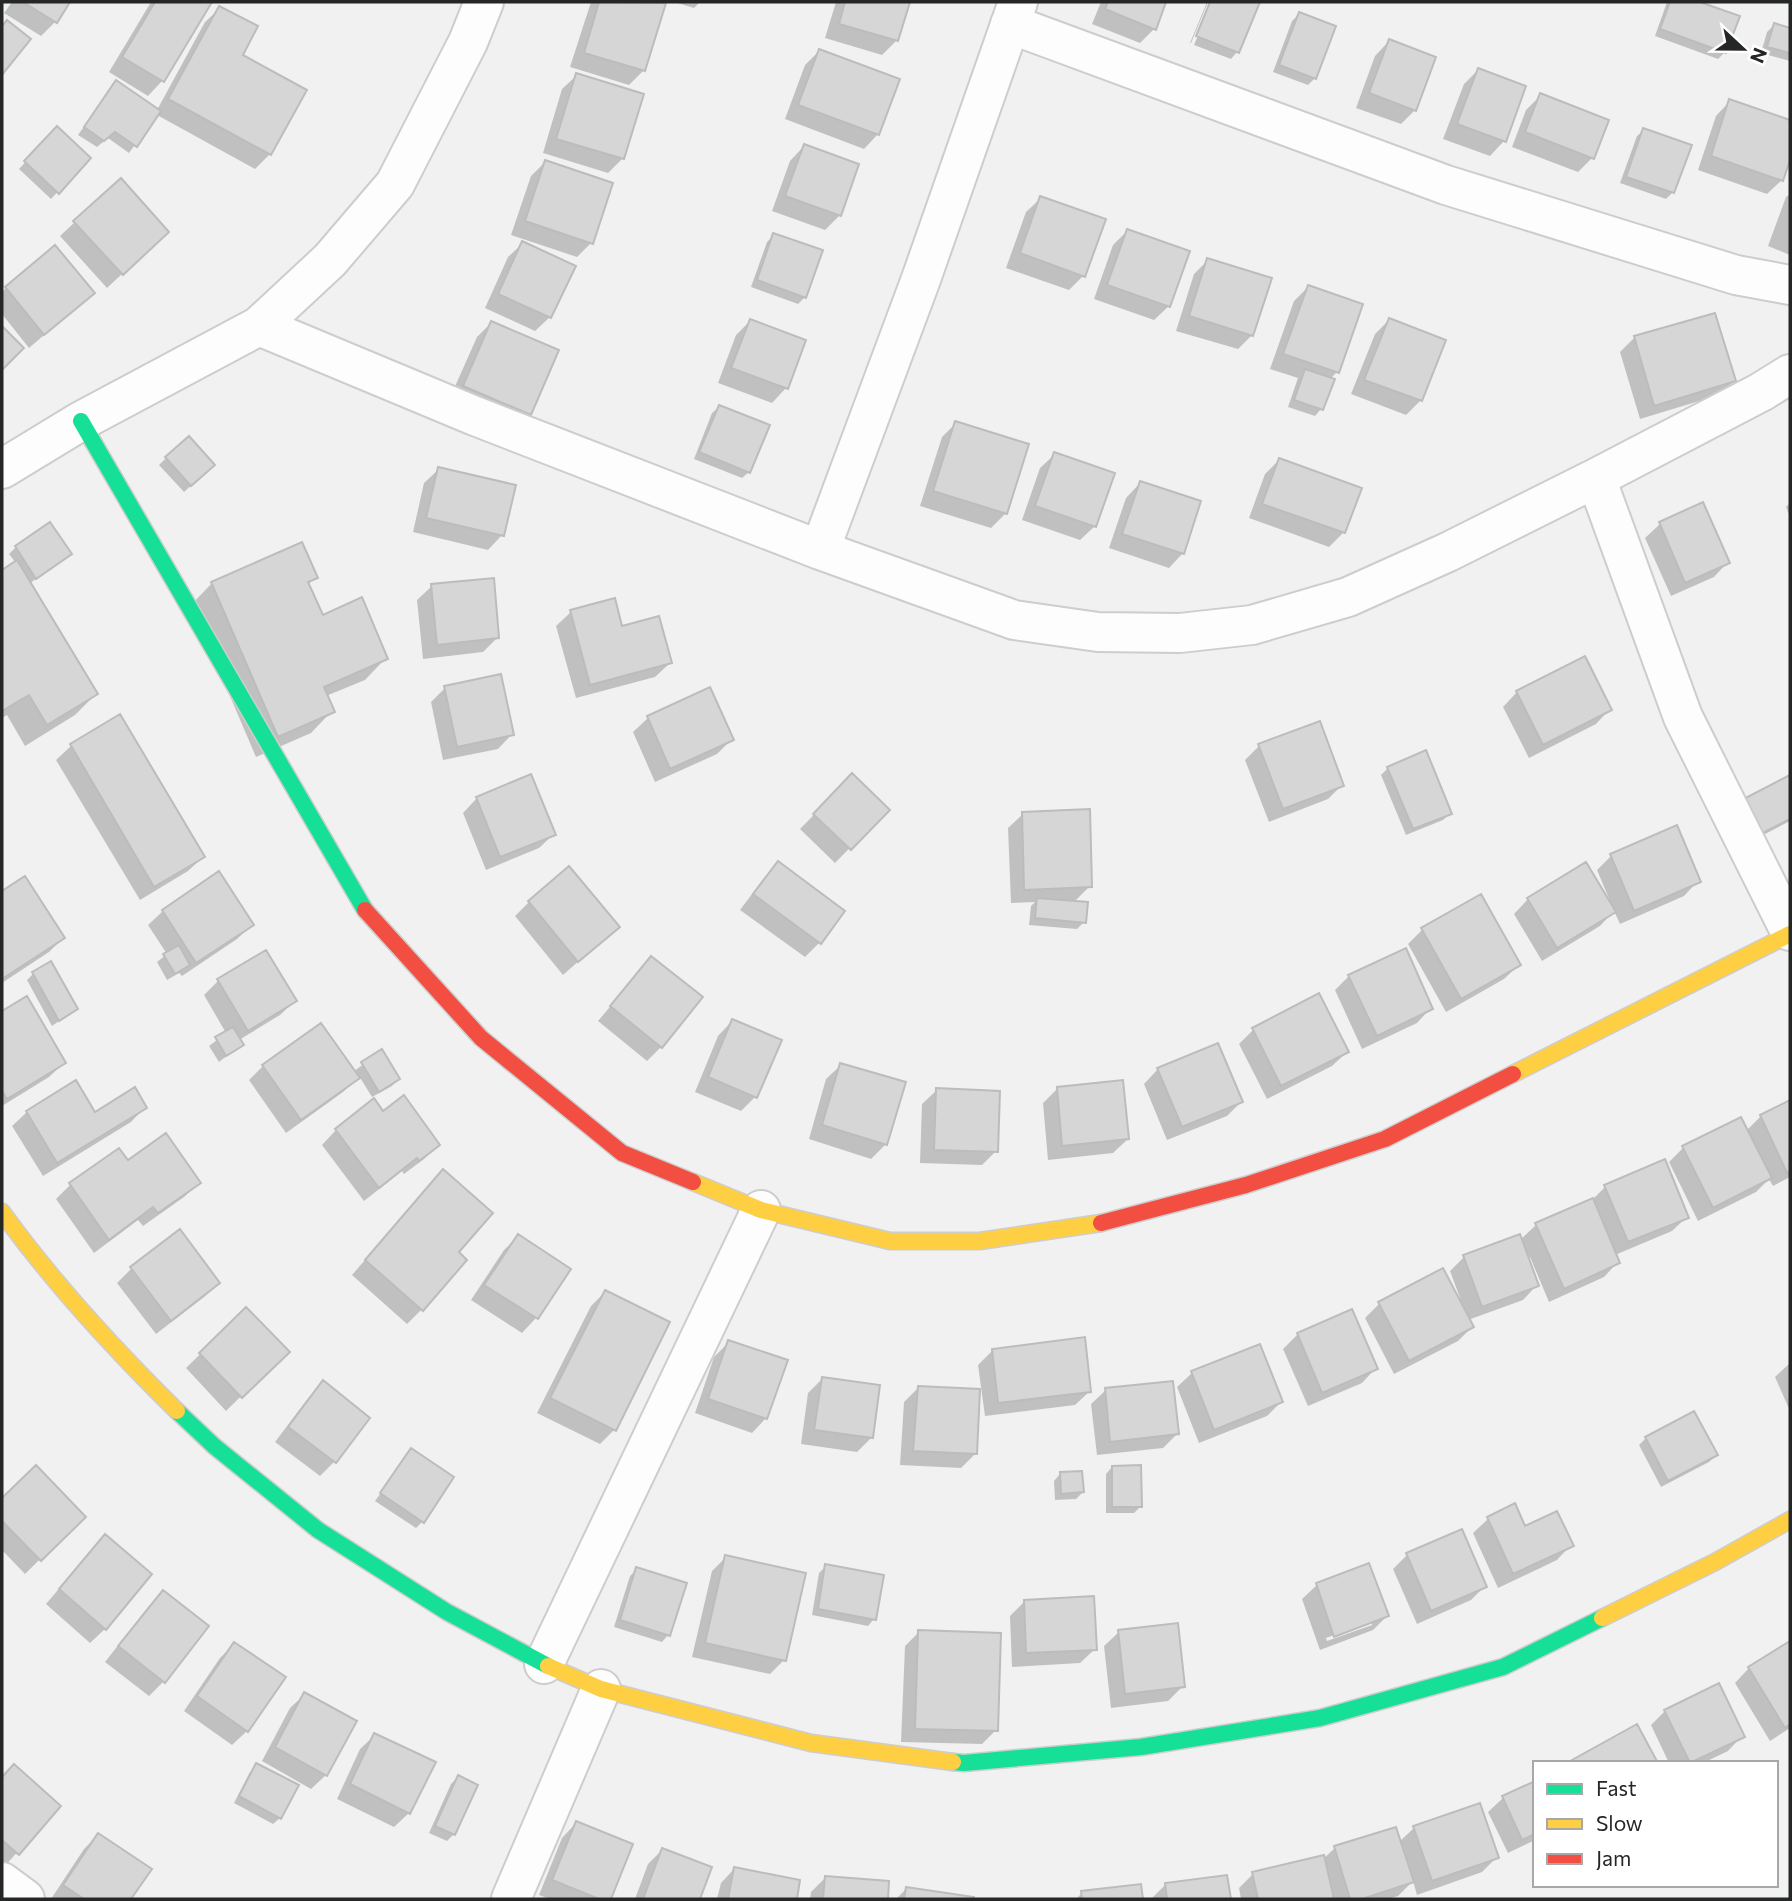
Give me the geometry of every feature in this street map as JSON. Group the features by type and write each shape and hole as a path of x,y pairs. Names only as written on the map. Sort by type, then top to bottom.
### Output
{"street":[{"path":"2,470 81,421 259,326 330,260 396,184 468,42 484,2"},
{"path":"820,550 922,279 1014,13 1446,185 1736,275 1790,285"},
{"path":"259,326 475,416 820,550 1014,620 1098,632 1180,633 1252,625 1348,597 1448,552 1596,478 1761,393 1790,374"},
{"path":"81,421 369,917 481,1038 622,1153 761,1210 890,1241 980,1241 1089,1226 1246,1185 1385,1139 1790,933 1683,717 1596,478"},
{"path":"544,1664 761,1210"},
{"path":"2,1212 36,1259 128,1363 214,1446 318,1530 447,1612 544,1664 601,1689 811,1743 964,1763 1141,1747 1320,1718 1503,1667 1715,1562 1790,1520"},
{"path":"511,1899 601,1689"},
{"path":"2,1882 25,1899"}],"building":[{"path":"23,2 70,2 57,23"},
{"path":"155,2 212,2 164,82 122,57"},
{"path":"599,2 666,3 645,71 584,53"},
{"path":"845,2 910,2 898,41 839,24"},
{"path":"1108,2 1166,2 1156,30 1105,9"},
{"path":"1210,2 1260,2 1239,53 1196,36"},
{"path":"1670,2 1700,2 1740,16 1726,53 1660,29"},
{"path":"219,6 258,26 243,55 307,90 271,155 168,99"},
{"path":"1299,12 1336,26 1316,79 1279,65"},
{"path":"7,20 31,39 2,75 2,26"},
{"path":"1774,23 1790,28 1790,53 1767,47"},
{"path":"1389,39 1436,57 1416,111 1369,93"},
{"path":"819,49 900,79 879,135 798,105"},
{"path":"1478,68 1526,86 1506,142 1457,124"},
{"path":"576,73 644,94 624,159 556,139"},
{"path":"116,80 161,111 137,147 115,132 104,141 84,127"},
{"path":"1540,93 1609,120 1594,159 1525,132"},
{"path":"1729,99 1790,120 1790,160 1783,181 1711,156"},
{"path":"57,126 91,158 59,194 24,161"},
{"path":"1643,128 1692,145 1674,193 1626,177"},
{"path":"804,144 859,164 841,216 785,196"},
{"path":"545,160 613,183 593,244 525,221"},
{"path":"121,178 169,232 123,275 73,221"},
{"path":"1040,196 1106,219 1085,277 1020,253"},
{"path":"1127,229 1190,251 1170,307 1107,285"},
{"path":"773,233 823,250 806,298 757,280"},
{"path":"522,241 576,266 551,318 498,294"},
{"path":"55,245 95,293 44,335 5,287"},
{"path":"1207,258 1272,278 1253,336 1189,316"},
{"path":"1308,285 1363,304 1339,373 1283,354"},
{"path":"1715,313 1736,381 1654,406 1634,336"},
{"path":"1389,318 1446,340 1422,401 1364,380"},
{"path":"750,319 806,340 788,389 731,368"},
{"path":"491,321 559,350 531,415 463,386"},
{"path":"2,326 24,348 2,370"},
{"path":"1305,369 1335,379 1323,410 1294,400"},
{"path":"719,405 770,425 750,473 699,452"},
{"path":"955,421 1029,444 1007,514 933,491"},
{"path":"189,436 215,465 191,486 165,457"},
{"path":"1054,452 1115,473 1096,527 1035,506"},
{"path":"1279,458 1362,488 1345,533 1262,504"},
{"path":"438,467 516,485 504,536 426,518"},
{"path":"1140,481 1201,501 1184,554 1122,534"},
{"path":"1703,502 1730,563 1685,583 1659,522"},
{"path":"50,522 72,554 36,579 15,546"},
{"path":"302,542 318,578 308,582 323,615 362,597 388,659 324,687 335,712 278,737 211,582"},
{"path":"17,560 98,694 47,725 29,695 2,711 2,570"},
{"path":"494,578 499,638 437,645 431,584"},
{"path":"615,598 622,626 659,616 672,663 590,685 570,610"},
{"path":"1585,656 1612,710 1543,745 1516,691"},
{"path":"501,674 514,735 457,747 444,686"},
{"path":"710,687 734,740 670,769 647,716"},
{"path":"120,714 205,857 154,887 70,744"},
{"path":"1320,721 1344,786 1283,809 1258,744"},
{"path":"1426,750 1452,814 1413,829 1387,767"},
{"path":"852,773 890,810 851,850 813,814"},
{"path":"531,774 556,835 500,857 476,797"},
{"path":"1790,775 1790,819 1751,839 1734,804"},
{"path":"1090,809 1092,887 1024,890 1022,812"},
{"path":"1677,825 1701,882 1634,911 1610,854"},
{"path":"778,861 845,911 821,944 753,894"},
{"path":"1586,862 1616,912 1557,948 1527,898"},
{"path":"569,866 620,927 578,962 528,901"},
{"path":"219,871 254,925 196,963 162,910"},
{"path":"25,876 65,938 2,979 2,891"},
{"path":"1481,894 1521,965 1461,999 1421,928"},
{"path":"1037,898 1088,902 1086,923 1035,918"},
{"path":"179,945 190,965 175,974 163,954"},
{"path":"1406,948 1433,1009 1377,1036 1348,975"},
{"path":"266,950 297,1001 248,1031 217,979"},
{"path":"651,956 703,997 662,1048 610,1006"},
{"path":"51,961 78,1009 59,1021 32,972"},
{"path":"1319,993 1349,1052 1281,1086 1252,1028"},
{"path":"27,996 66,1063 7,1099 2,1091 2,1011"},
{"path":"732,1019 782,1040 757,1098 708,1077"},
{"path":"321,1023 360,1078 301,1120 262,1065"},
{"path":"233,1027 244,1045 226,1056 215,1037"},
{"path":"1218,1043 1243,1102 1182,1127 1157,1068"},
{"path":"382,1049 400,1079 379,1092 361,1062"},
{"path":"840,1063 906,1082 887,1145 822,1125"},
{"path":"76,1080 95,1112 135,1087 147,1108 57,1163 26,1111"},
{"path":"1123,1080 1129,1139 1062,1146 1057,1087"},
{"path":"936,1088 1000,1091 998,1152 934,1150"},
{"path":"404,1095 440,1145 419,1161 417,1158 379,1188 335,1129 374,1098 383,1111"},
{"path":"1790,1100 1790,1171 1787,1173 1760,1115"},
{"path":"1741,1117 1772,1178 1713,1208 1682,1146"},
{"path":"166,1133 201,1183 158,1213 153,1207 109,1240 69,1183 119,1148 128,1160"},
{"path":"1665,1159 1689,1218 1628,1242 1604,1185"},
{"path":"443,1169 493,1213 459,1252 467,1260 423,1311 365,1260"},
{"path":"1593,1198 1620,1263 1564,1289 1535,1223"},
{"path":"180,1229 220,1283 171,1321 130,1267"},
{"path":"518,1234 571,1269 538,1319 484,1285"},
{"path":"1520,1234 1539,1286 1482,1307 1463,1255"},
{"path":"1443,1268 1474,1327 1409,1361 1378,1302"},
{"path":"605,1290 670,1322 616,1431 550,1398"},
{"path":"246,1307 290,1352 242,1398 199,1353"},
{"path":"1352,1309 1378,1369 1322,1393 1297,1333"},
{"path":"1085,1337 1091,1392 998,1403 992,1349"},
{"path":"728,1340 788,1360 767,1419 708,1399"},
{"path":"1260,1344 1283,1402 1214,1430 1191,1371"},
{"path":"822,1377 880,1385 873,1438 814,1430"},
{"path":"323,1380 370,1418 336,1463 288,1427"},
{"path":"1173,1381 1179,1434 1110,1442 1105,1388"},
{"path":"918,1386 980,1389 977,1454 913,1451"},
{"path":"1694,1411 1718,1455 1668,1481 1645,1437"},
{"path":"411,1448 454,1477 424,1523 380,1493"},
{"path":"36,1465 86,1517 41,1561 2,1521 2,1498"},
{"path":"1141,1465 1142,1507 1112,1507 1112,1466"},
{"path":"1082,1471 1084,1492 1061,1494 1060,1472"},
{"path":"1515,1503 1525,1526 1557,1511 1574,1546 1513,1574 1487,1517"},
{"path":"1462,1529 1487,1587 1431,1611 1406,1553"},
{"path":"105,1534 152,1574 106,1630 59,1589"},
{"path":"725,1555 806,1573 786,1661 705,1643"},
{"path":"1369,1563 1389,1616 1334,1637 1316,1583"},
{"path":"825,1564 884,1575 876,1620 818,1609"},
{"path":"636,1567 687,1583 670,1636 620,1620"},
{"path":"163,1590 209,1626 165,1683 118,1646"},
{"path":"1094,1596 1097,1650 1026,1653 1024,1600"},
{"path":"1178,1623 1185,1687 1125,1694 1118,1630"},
{"path":"918,1630 1001,1633 998,1731 915,1729"},
{"path":"1790,1641 1790,1724 1785,1728 1748,1667"},
{"path":"234,1642 286,1677 248,1732 197,1696"},
{"path":"1719,1683 1745,1737 1689,1761 1664,1710"},
{"path":"304,1692 357,1721 327,1776 275,1747"},
{"path":"1637,1724 1657,1761 1573,1761"},
{"path":"374,1733 436,1762 410,1814 350,1784"},
{"path":"256,1763 299,1785 281,1819 239,1796"},
{"path":"14,1764 61,1806 19,1855 2,1840 2,1777"},
{"path":"458,1775 478,1785 455,1835 435,1826"},
{"path":"1533,1782 1533,1835 1522,1840 1502,1796"},
{"path":"1480,1803 1499,1858 1432,1881 1413,1826"},
{"path":"576,1821 633,1844 611,1899 599,1899 552,1880"},
{"path":"1396,1827 1414,1882 1362,1899 1350,1899 1334,1846"},
{"path":"98,1833 152,1869 131,1899 84,1899 63,1885"},
{"path":"662,1848 712,1867 700,1899 643,1899"},
{"path":"1324,1855 1334,1899 1258,1899 1252,1872"},
{"path":"734,1867 800,1880 797,1899 728,1899"},
{"path":"1227,1875 1231,1899 1167,1899 1165,1883"},
{"path":"825,1876 889,1881 888,1899 823,1899"},
{"path":"1141,1884 1143,1899 1082,1899 1081,1891"},
{"path":"906,1887 974,1897 974,1899 904,1899"}],"traffic: fast":[{"path":"81,421 365,910"},
{"path":"177,1411 214,1446 318,1530 447,1612 548,1666"},
{"path":"953,1762 1141,1747 1320,1718 1503,1667 1602,1618"}],"traffic: slow":[{"path":"1513,1074 1790,934"},
{"path":"693,1182 761,1210 890,1241 980,1241 1101,1223"},
{"path":"2,1212 42,1265 85,1315 177,1411"},
{"path":"1602,1618 1715,1562 1790,1520"},
{"path":"548,1666 601,1689 811,1743 953,1762"}],"traffic: jam":[{"path":"365,910 481,1038 622,1153 693,1182"},
{"path":"1101,1223 1246,1185 1385,1139 1513,1074"}]}
